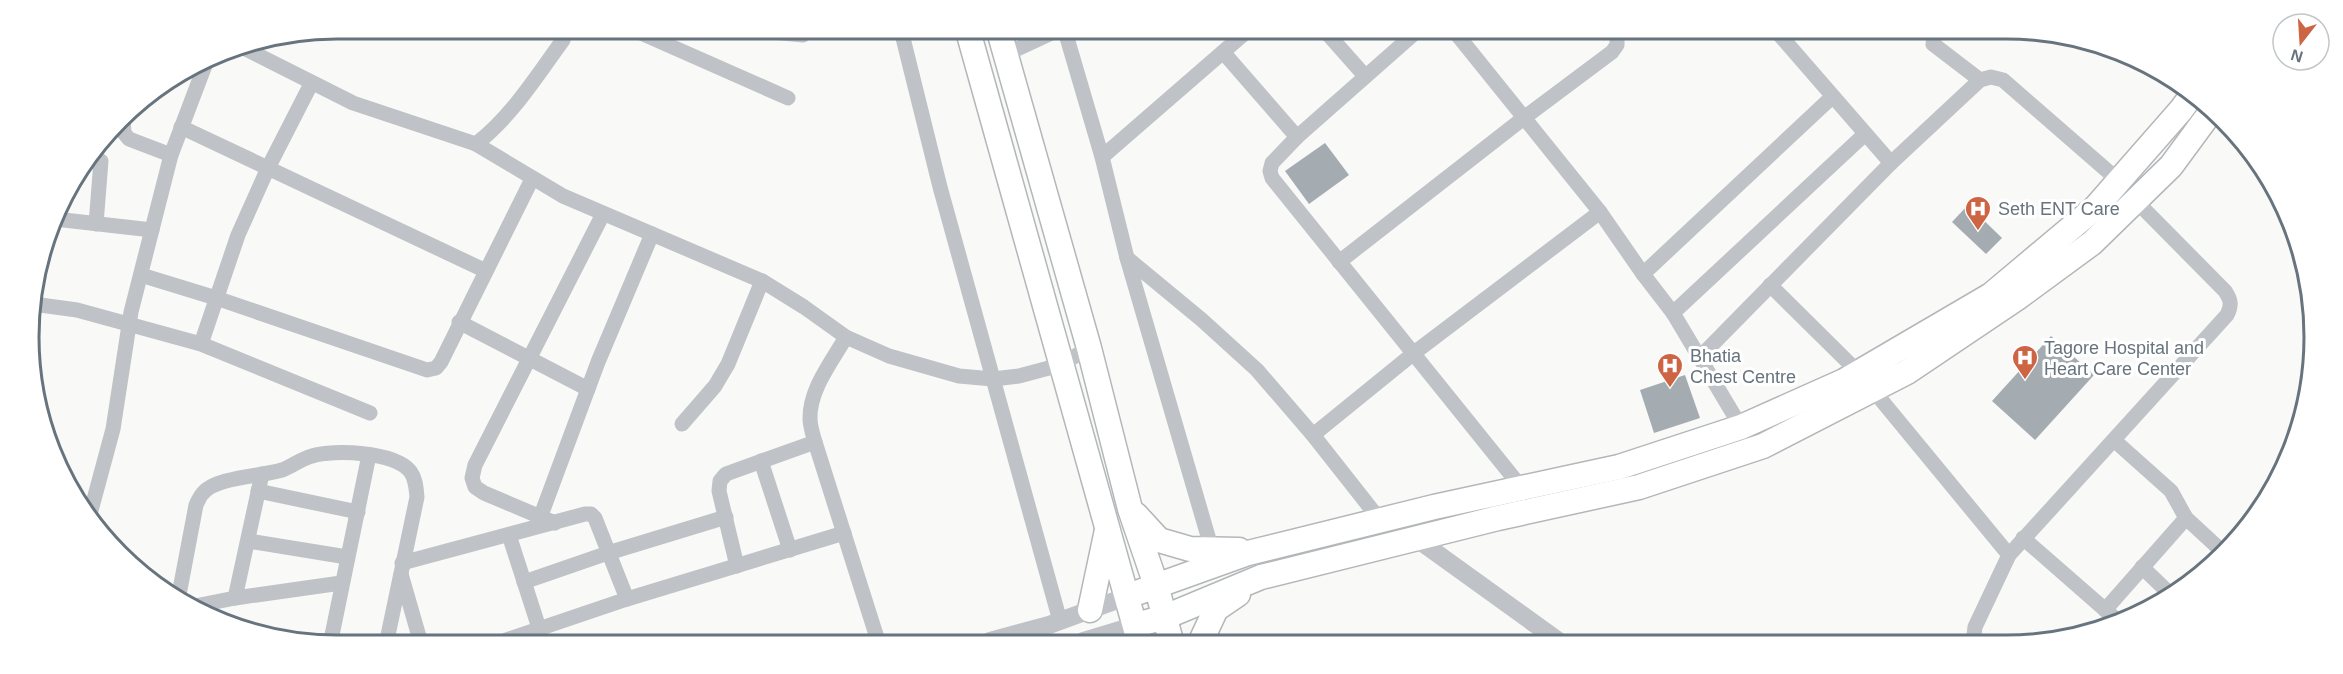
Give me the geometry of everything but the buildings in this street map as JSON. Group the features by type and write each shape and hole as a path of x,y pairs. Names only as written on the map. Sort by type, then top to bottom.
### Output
{"main road":[{"path":"970,39 1060,365 1138,633 1165,617 1262,577 1498,518 1639,487 1763,446 1866,381 1991,295 2096,207 2187,101"},
{"path":"1001,39 1089,348 1130,509 1156,585 1170,635"},
{"path":"1128,596 1257,550 1521,487 1619,467 1741,427 1844,381 1866,381 1907,372 2017,298 2092,243 2171,166 2207,117"},
{"path":"1130,509 1159,540 1190,549 1257,550"},
{"path":"1090,610 1108,526"},
{"path":"1204,635 1216,609 1262,577"}],"street":[{"path":"476,144 497,128 520,100 562,39"},
{"path":"654,39 788,98"},
{"path":"903,39 940,187 1060,621"},
{"path":"1006,54 1039,39"},
{"path":"1067,39 1102,157 1127,258 1212,550"},
{"path":"1102,157 1238,39"},
{"path":"1332,39 1365,76"},
{"path":"1408,39 1297,137 1272,163 1270,171 1272,178 1521,487"},
{"path":"1461,39 1600,212 1642,274 1673,313 1741,427"},
{"path":"1340,262 1612,52 1617,45 1617,39"},
{"path":"1783,39 1891,163"},
{"path":"1933,39 1933,44 1980,80"},
{"path":"251,52 311,84 353,103 476,144 532,179 603,214 762,281 846,337 889,356 959,376 993,379 1019,376 1060,365 1089,348"},
{"path":"1223,52 1297,137"},
{"path":"92,507 113,429 129,325 171,154 203,71"},
{"path":"1700,357 1891,163 1980,80 1990,77 2002,80 2119,181"},
{"path":"201,344 238,235 268,168 311,84"},
{"path":"1642,274 1832,97"},
{"path":"181,127 486,271"},
{"path":"124,129 129,139 171,154"},
{"path":"1673,313 1865,134"},
{"path":"96,224 101,161"},
{"path":"141,274 428,370 436,368 441,362 532,179"},
{"path":"1974,635 1975,627 2009,555 2023,537 2115,441 2227,315 2231,306 2230,298 2225,291 2136,201"},
{"path":"1313,435 1414,353 1600,212"},
{"path":"555,523 484,492 475,487 472,478 475,465 603,214"},
{"path":"63,220 152,230"},
{"path":"540,518 588,388 652,234"},
{"path":"1127,258 1202,320 1257,370 1313,435 1380,520"},
{"path":"682,424 715,386 728,364 762,281"},
{"path":"1770,285 1866,381 2009,555"},
{"path":"41,305 77,310 201,344 370,413"},
{"path":"459,322 588,388"},
{"path":"846,337 813,398 810,419 815,442 876,635"},
{"path":"2115,441 2171,491 2186,518 2218,547"},
{"path":"737,566 719,491 720,481 726,474 815,442"},
{"path":"180,590 196,505 203,492 215,485 281,470 312,456 337,452 369,455 393,461 409,470 416,483 417,497 388,635"},
{"path":"331,635 369,455"},
{"path":"761,460 790,550"},
{"path":"235,598 262,474"},
{"path":"258,491 358,512"},
{"path":"401,568 509,535 591,514 595,518 627,599"},
{"path":"524,582 608,553 726,517"},
{"path":"2105,609 2186,518"},
{"path":"519,635 627,599 844,533"},
{"path":"509,535 539,627"},
{"path":"2023,537 2112,615"},
{"path":"1417,539 1550,635"},
{"path":"248,541 347,557"},
{"path":"2142,567 2165,589"},
{"path":"401,568 419,635"},
{"path":"205,604 341,583"},
{"path":"1011,635 1060,621 1128,596"}],"place":[{"name":"Seth ENT Care","path":"1978,232"},
{"name":"Tagore Hospital and Heart Care Center","path":"2025,381"},
{"name":"Bhatia Chest Centre","path":"1670,389"}]}
